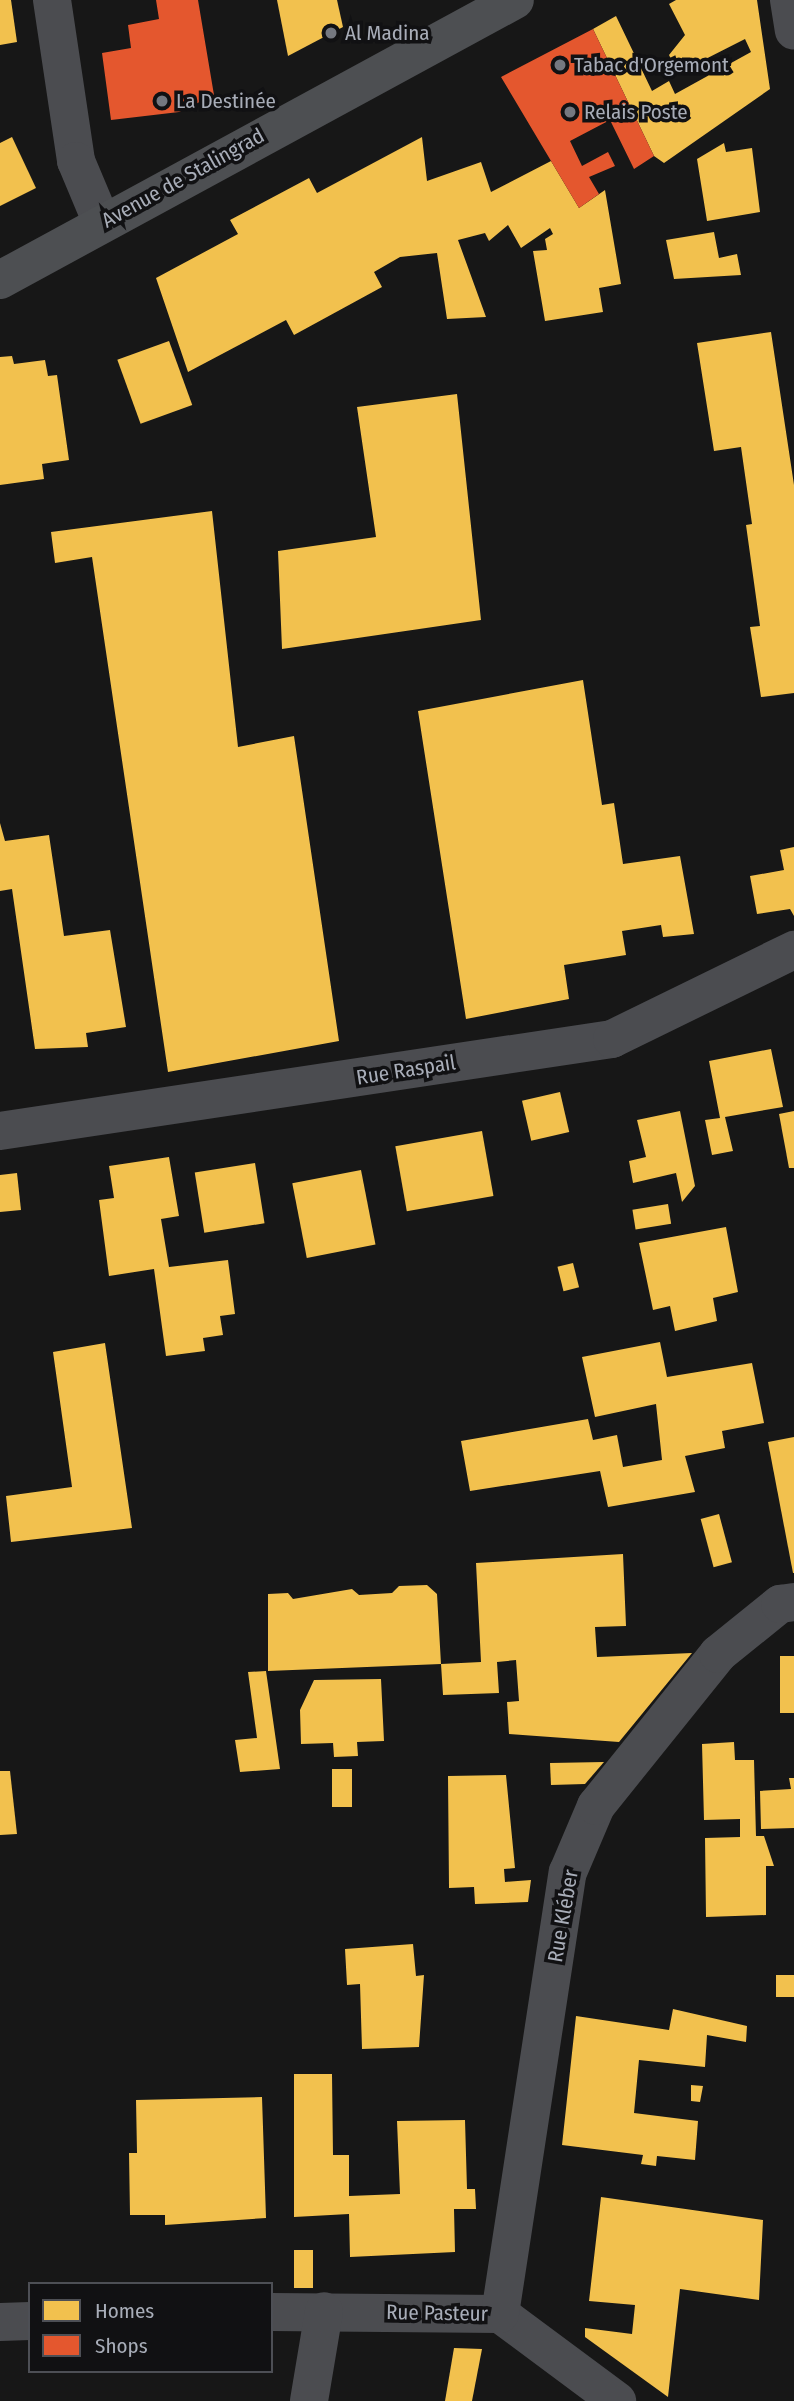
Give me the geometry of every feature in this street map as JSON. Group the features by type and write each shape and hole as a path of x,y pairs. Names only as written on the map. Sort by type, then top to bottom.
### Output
{"main road":[{"name":"Avenue de Stalingrad","path":"0,280 515,0"}],"street":[{"path":"52,0 76,161 102,223"},
{"path":"789,0 794,31"},
{"name":"Rue Raspail","path":"0,1131 611,1040 794,950"},
{"name":"Rue Kléber","path":"500,2314 568,1872 596,1806 718,1654 780,1604 794,1602"},
{"path":"309,2401 324,2311"},
{"name":"Rue Pasteur","path":"273,2312 500,2314 617,2401"},
{"path":"0,2322 28,2321"}],"building: Homes":[{"path":"0,0 11,0 17,42 0,45"},
{"path":"277,0 337,0 343,27 288,56"},
{"path":"676,0 757,0 770,89 664,163 654,156 593,29 616,16 652,91 669,81 675,94 751,52 745,39 678,73 669,55 685,35 669,4"},
{"path":"12,137 36,188 0,206 0,143"},
{"path":"422,137 427,181 481,162 491,192 551,161 579,208 605,190 621,284 599,288 603,312 545,321 533,251 547,250 545,239 553,234 550,228 521,248 508,225 489,241 485,233 458,240 486,317 447,319 437,253 400,257 374,272 382,287 294,335 286,320 188,372 156,278 238,234 230,220 309,178 317,193"},
{"path":"724,143 726,152 752,148 760,212 707,221 697,159"},
{"path":"714,232 719,258 737,254 741,275 674,279 666,240"},
{"path":"771,332 794,485 794,693 761,697 750,627 760,626 746,525 752,524 741,447 714,451 697,343"},
{"path":"169,341 192,405 141,424 117,360"},
{"path":"12,356 14,364 45,360 48,376 57,375 69,460 42,464 44,479 0,485 0,357"},
{"path":"457,394 481,620 282,649 278,551 376,537 357,407"},
{"path":"212,511 238,747 294,736 339,1041 168,1072 92,557 55,563 51,532"},
{"path":"583,680 602,805 614,803 623,864 680,856 694,934 663,937 661,925 622,931 626,955 564,965 569,999 466,1019 418,711"},
{"path":"0,823 5,841 49,835 64,936 110,930 126,1027 86,1033 88,1047 35,1049 12,889 0,891"},
{"path":"794,847 794,916 790,909 757,914 750,876 784,870 780,850"},
{"path":"771,1049 783,1107 725,1117 733,1151 712,1155 705,1120 720,1118 709,1061"},
{"path":"560,1092 569,1132 531,1141 522,1101"},
{"path":"680,1111 695,1186 682,1202 676,1173 633,1183 629,1161 646,1157 637,1120"},
{"path":"794,1111 794,1168 789,1168 779,1114"},
{"path":"482,1131 493,1196 407,1211 395,1146"},
{"path":"169,1157 179,1216 161,1219 169,1267 228,1260 235,1314 220,1316 223,1335 203,1338 205,1351 166,1356 154,1269 109,1276 99,1200 114,1198 109,1166"},
{"path":"255,1163 265,1223 204,1233 195,1173"},
{"path":"361,1170 376,1245 307,1258 292,1183"},
{"path":"17,1173 21,1210 0,1212 0,1175"},
{"path":"668,1204 671,1224 636,1229 632,1210"},
{"path":"726,1227 738,1292 713,1298 717,1321 675,1331 670,1306 653,1310 639,1243"},
{"path":"573,1263 579,1287 564,1291 557,1267"},
{"path":"660,1342 667,1377 752,1363 764,1423 722,1431 725,1448 685,1456 695,1492 608,1507 600,1471 470,1491 461,1441 588,1419 593,1440 617,1435 623,1467 662,1460 656,1404 595,1417 582,1357"},
{"path":"105,1343 132,1528 11,1542 6,1496 72,1487 53,1352"},
{"path":"794,1437 794,1573 793,1573 768,1442"},
{"path":"719,1514 732,1562 714,1567 701,1519"},
{"path":"623,1554 626,1626 595,1627 597,1657 692,1653 619,1742 509,1734 507,1702 519,1701 516,1660 497,1662 499,1693 443,1695 441,1664 481,1662 476,1563"},
{"path":"427,1585 437,1594 441,1664 268,1671 268,1594 288,1593 293,1599 352,1589 359,1595 392,1593 399,1586"},
{"path":"780,1656 794,1656 794,1713 780,1713"},
{"path":"266,1671 280,1769 240,1772 235,1740 257,1738 248,1672"},
{"path":"381,1679 384,1741 357,1742 358,1756 334,1757 333,1743 301,1744 300,1710 314,1680"},
{"path":"734,1742 735,1760 754,1760 756,1836 764,1836 774,1866 766,1866 766,1915 706,1917 705,1838 740,1837 740,1819 704,1820 702,1744"},
{"path":"604,1762 585,1784 551,1785 550,1763"},
{"path":"332,1769 352,1769 352,1807 332,1807"},
{"path":"0,1771 10,1771 17,1834 0,1835"},
{"path":"506,1775 515,1868 504,1869 505,1882 531,1880 528,1902 475,1904 474,1887 449,1888 448,1776"},
{"path":"789,1778 794,1778 794,1828 761,1829 760,1791 791,1789"},
{"path":"413,1944 416,1976 424,1975 419,2047 362,2049 360,1984 347,1985 345,1949"},
{"path":"776,1975 794,1975 794,1997 776,1997"},
{"path":"673,2009 747,2026 746,2042 707,2035 705,2067 639,2060 634,2113 698,2121 695,2160 657,2156 656,2166 641,2164 643,2155 562,2145 576,2016 669,2030"},
{"path":"294,2074 332,2074 333,2155 349,2155 349,2196 400,2194 397,2121 465,2120 467,2189 475,2189 476,2209 454,2209 455,2252 350,2257 349,2214 294,2217"},
{"path":"691,2085 703,2086 700,2102 691,2101"},
{"path":"262,2097 266,2218 165,2225 165,2215 130,2215 129,2153 137,2153 136,2100"},
{"path":"601,2197 763,2220 759,2300 680,2289 668,2397 585,2337 585,2328 632,2334 635,2305 589,2301"},
{"path":"294,2250 313,2250 313,2288 294,2288"},
{"path":"454,2348 482,2349 472,2401 445,2401"}],"building: Shops":[{"path":"156,0 198,0 214,95 179,112 111,120 102,53 131,48 128,25 159,19"},
{"path":"593,29 654,156 634,169 610,120 570,141 582,166 608,152 615,166 589,177 599,194 579,208 501,77"}],"place":[{"name":"Al Madina","path":"331,33"},
{"name":"Tabac d'Orgemont","path":"560,65"},
{"name":"La Destinée","path":"162,101"},
{"name":"Relais Poste","path":"570,112"}]}
